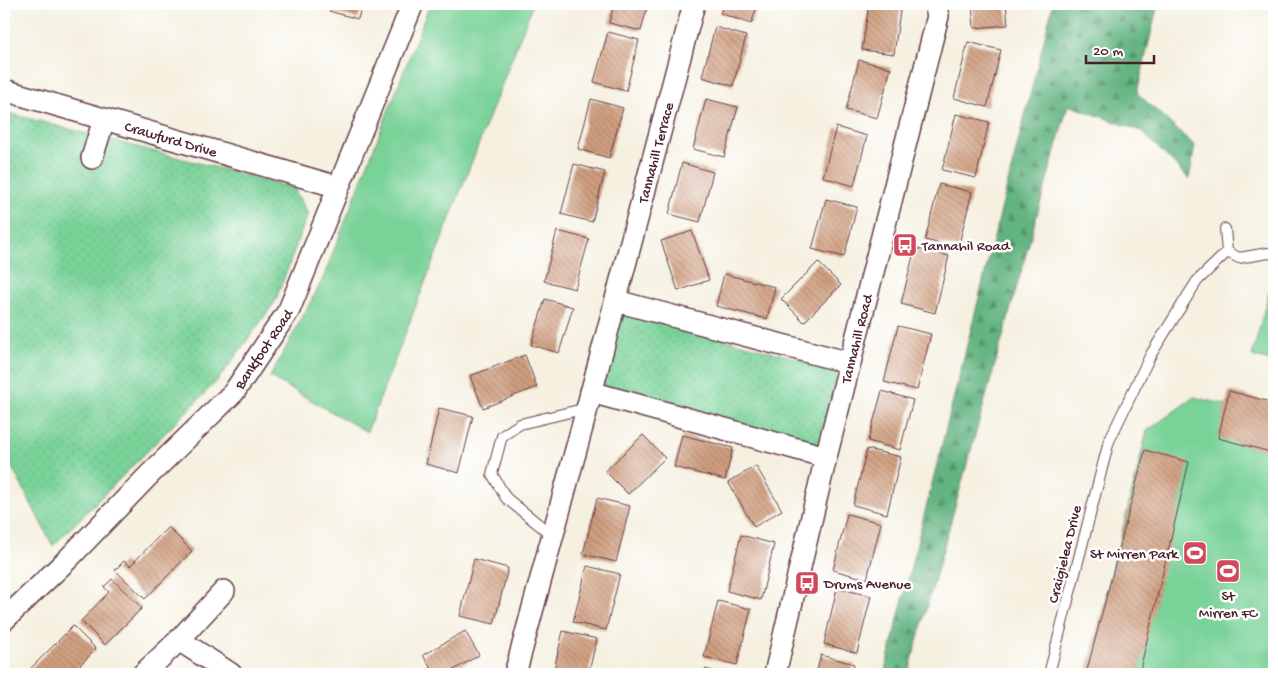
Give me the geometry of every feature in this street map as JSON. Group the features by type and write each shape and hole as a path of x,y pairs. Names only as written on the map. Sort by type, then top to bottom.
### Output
{"street":[{"name":"Bankfoot Road","path":"4,620 68,559 149,475 234,392 289,310 411,4"},
{"name":"Tannahill Terrace","path":"515,674 694,4"},
{"name":"Tannahill Road","path":"775,674 826,457 938,16 936,4"},
{"name":"Crawfurd Drive","path":"4,90 338,187"},
{"path":"92,158 104,118"},
{"path":"616,301 850,363"},
{"path":"589,400 826,457"},
{"path":"143,674 179,640 224,591"},
{"path":"179,640 231,674"}],"lane":[{"path":"1225,229 1227,252 1239,258 1268,253 1274,254"},
{"name":"Craigielea Drive","path":"1049,674 1109,441 1150,356 1197,280 1227,252"},
{"path":"553,536 506,498 492,474 499,446 502,436 520,424 589,400"}],"green space":[{"path":"430,4 533,4 367,432 270,377 322,281"},
{"path":"1053,4 1158,4 1137,93 1195,146 1189,179 1141,131 1068,105 908,674 884,674"},
{"path":"4,112 294,188 308,214 275,302 218,380 53,546 4,452"},
{"path":"1274,273 1274,362 1252,356"},
{"path":"622,313 838,369 819,446 602,387"},
{"name":"St Mirren Park","path":"1194,397 1274,416 1274,674 1087,674 1147,431"}],"building":[{"path":"331,4 362,4 358,19 329,11"},
{"path":"614,4 648,4 641,31 609,23"},
{"path":"724,4 758,4 751,24 720,13"},
{"path":"869,4 901,4 894,54 862,50"},
{"path":"972,4 1006,4 1008,25 974,28"},
{"path":"715,27 746,36 733,86 702,77"},
{"path":"608,32 639,40 626,91 594,82"},
{"path":"968,42 1001,50 987,107 954,98"},
{"path":"859,60 891,68 877,118 846,110"},
{"path":"591,99 623,108 609,158 578,149"},
{"path":"706,99 738,107 724,157 693,149"},
{"path":"956,114 989,122 976,178 942,170"},
{"path":"836,127 867,136 854,186 823,177"},
{"path":"682,163 713,172 700,222 669,214"},
{"path":"574,164 605,172 592,222 561,214"},
{"path":"939,184 972,192 958,248 925,240"},
{"path":"826,199 857,207 844,257 812,249"},
{"path":"557,231 589,239 575,289 544,281"},
{"path":"692,231 709,280 678,291 661,241"},
{"path":"915,248 949,256 935,313 901,304"},
{"path":"818,262 841,285 804,322 781,299"},
{"path":"724,274 775,287 767,319 716,306"},
{"path":"545,299 573,307 559,353 531,345"},
{"path":"898,326 931,334 917,390 884,382"},
{"path":"525,355 537,387 483,408 470,376"},
{"path":"882,391 913,400 900,450 868,441"},
{"path":"1229,391 1274,403 1274,453 1218,438"},
{"path":"439,408 473,416 459,473 426,464"},
{"path":"643,435 665,458 628,494 605,471"},
{"path":"682,435 733,448 725,480 674,467"},
{"path":"867,449 901,457 887,514 853,505"},
{"path":"1145,450 1189,462 1139,674 1086,674"},
{"path":"756,466 782,510 754,527 728,482"},
{"path":"597,498 630,506 616,562 583,554"},
{"path":"847,514 881,523 867,579 833,570"},
{"path":"168,527 192,551 145,599 115,570 124,561 130,566"},
{"path":"741,535 774,544 761,600 727,591"},
{"path":"474,559 508,568 494,624 460,616"},
{"path":"587,566 620,574 606,630 573,622"},
{"path":"112,579 142,608 105,645 81,621 109,592 104,587"},
{"path":"837,588 871,596 857,653 824,644"},
{"path":"718,601 751,609 737,665 704,657"},
{"path":"73,626 96,649 71,674 25,674"},
{"path":"465,631 479,655 447,674 434,674 423,655"},
{"path":"563,631 597,639 588,674 553,674"},
{"path":"821,655 854,664 852,674 816,674"},
{"path":"705,669 725,674 704,674"}],"place":[{"name":"Tannahil Road","path":"905,245"},
{"name":"St Mirren Park","path":"1195,553"},
{"name":"St Mirren FC","path":"1228,571"},
{"name":"Drums Avenue","path":"807,583"}]}
